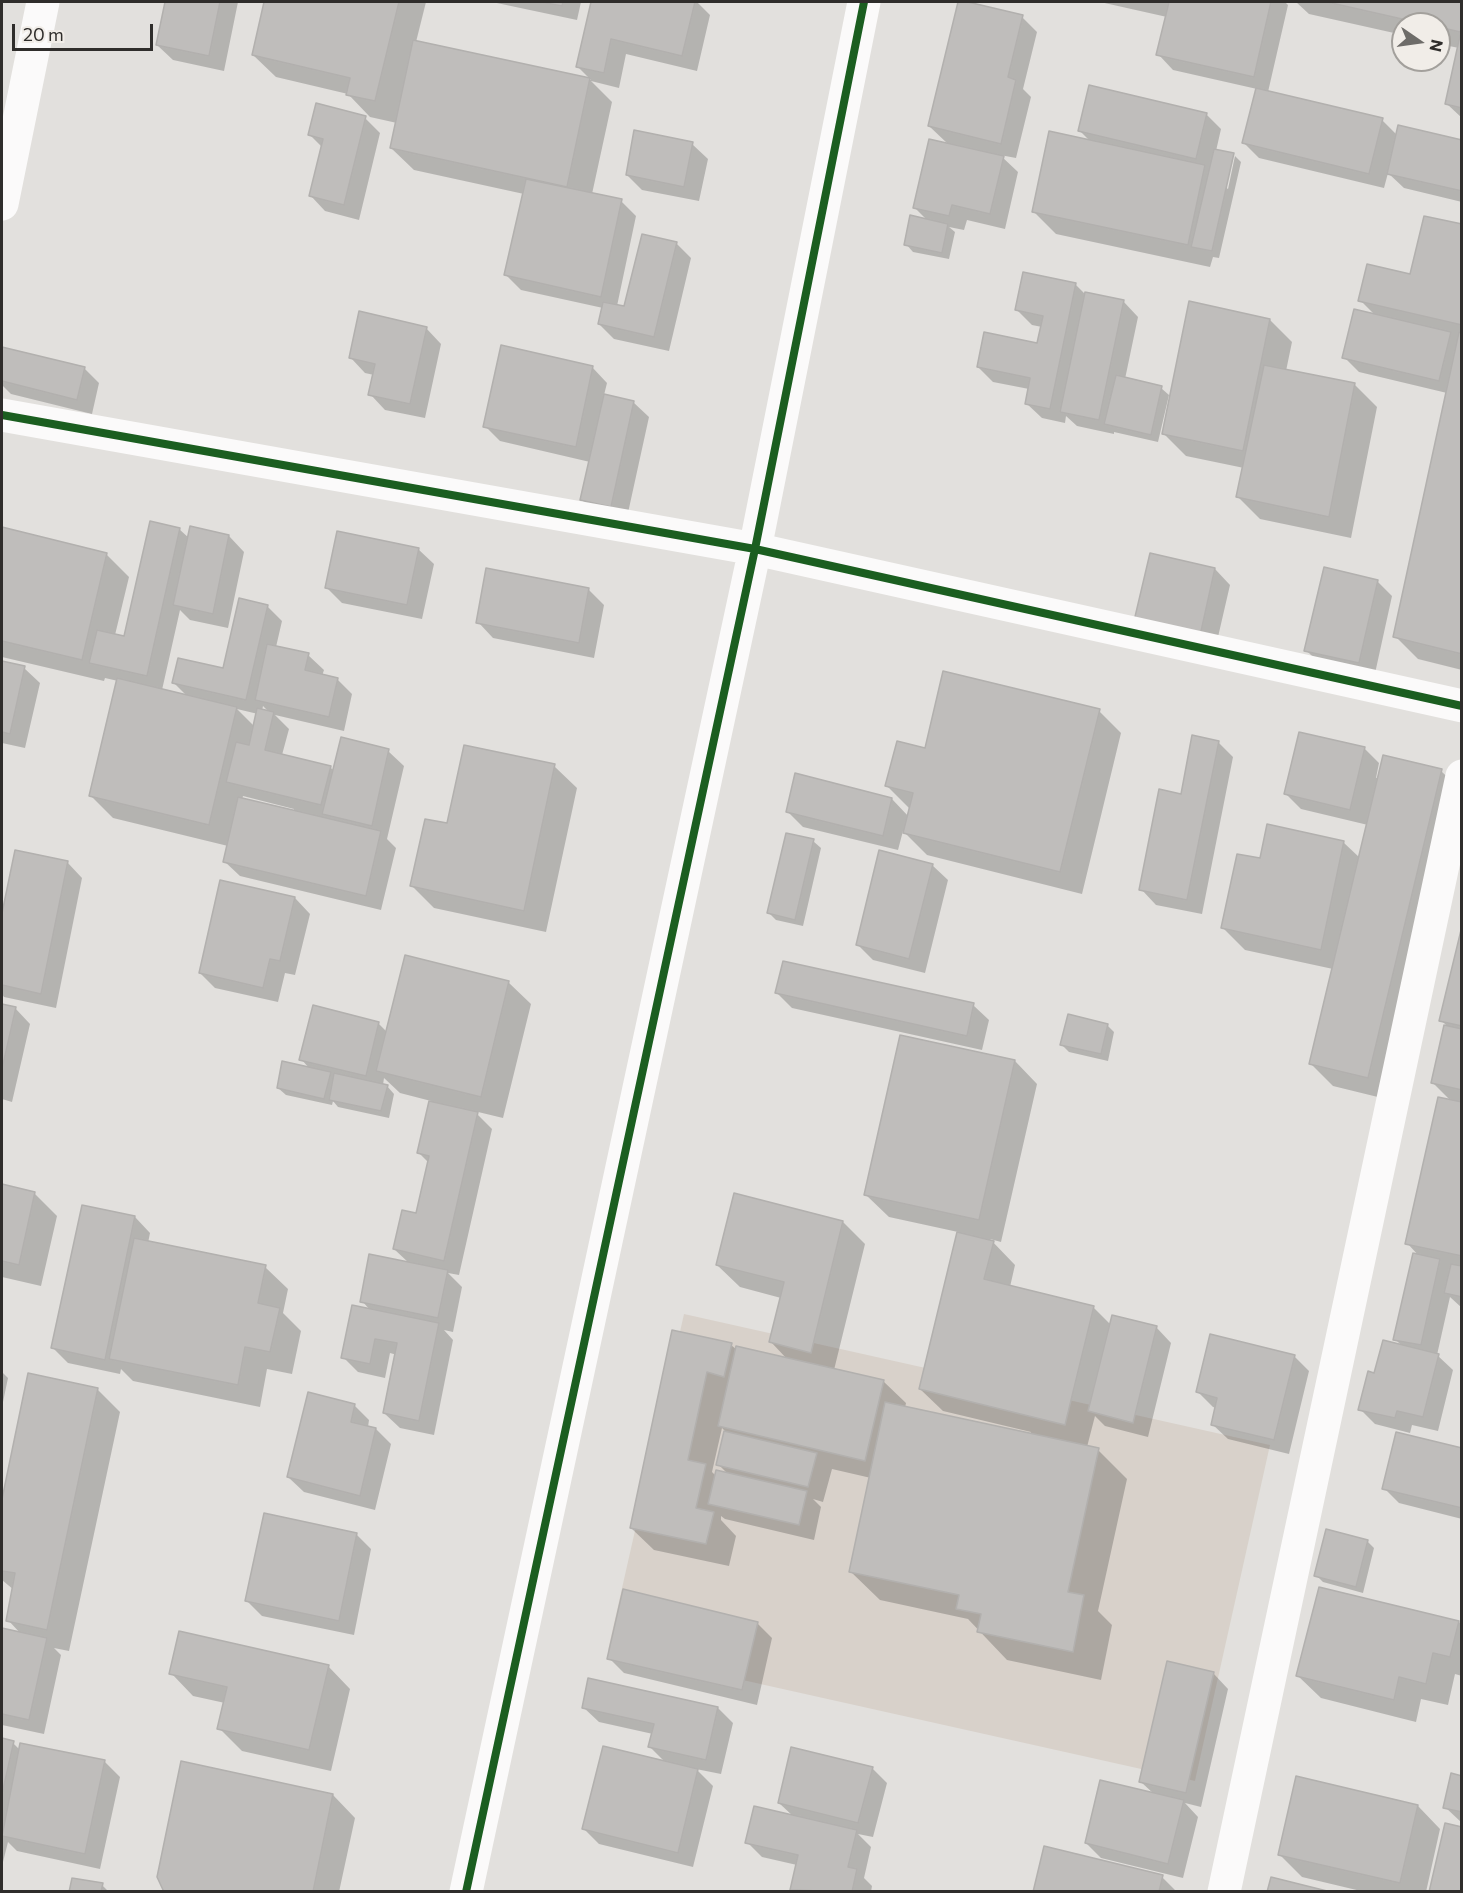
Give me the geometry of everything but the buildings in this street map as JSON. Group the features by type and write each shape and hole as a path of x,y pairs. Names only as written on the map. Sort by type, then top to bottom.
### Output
{"street":[{"path":"2,204 43,2"},
{"path":"466,1892 755,549 864,2"},
{"path":"2,415 755,549 1461,706"},
{"path":"1224,1892 1461,776"}],"shaded area":[{"path":"684,1314 1270,1445 1195,1781 608,1650"}],"cycle path":[{"path":"466,1892 755,549 864,2"},
{"path":"2,415 755,549 1462,706"}]}
